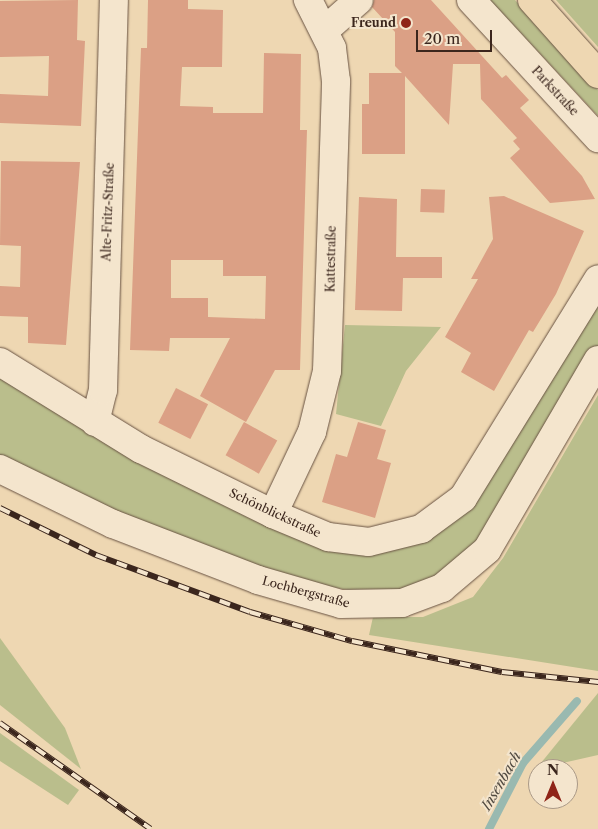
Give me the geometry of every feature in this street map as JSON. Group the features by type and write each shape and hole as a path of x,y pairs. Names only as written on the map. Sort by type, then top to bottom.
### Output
{"main road":[{"path":"532,0 598,74"}],"street":[{"name":"Alte-Fritz-Straße","path":"95,422 103,390 114,0"},
{"name":"Kattestraße","path":"273,514 312,432 327,371 336,81 325,30 308,0"},
{"path":"325,30 359,0"},
{"name":"Parkstraße","path":"471,0 598,138"},
{"name":"Schönblickstraße","path":"0,362 95,422 273,514 328,537 369,542 406,535 447,514 476,480 598,279"},
{"name":"Lochbergstraße","path":"0,469 113,524 258,580 340,604 402,603 456,579 496,540 598,360"}],"green space":[{"path":"490,0 515,0 598,90 598,116"},
{"path":"556,0 598,0 598,47"},
{"path":"598,297 598,350 468,558 421,584 379,595 295,581 57,487 0,455 0,370 255,515 421,542"},
{"path":"345,325 441,327 406,371 381,426 336,414"},
{"path":"598,395 598,671 369,635 373,617 423,617 473,597 503,558"},
{"path":"0,638 65,728 81,769 0,705"},
{"path":"598,693 598,755 578,760 544,759"},
{"path":"0,733 79,790 68,805 0,761"}],"building":[{"path":"78,0 77,40 85,41 81,126 0,123 0,94 48,96 49,56 0,57 0,1"},
{"path":"148,0 188,0 188,9 223,10 222,67 182,67 180,106 213,107 213,113 263,113 264,53 301,54 300,130 307,130 300,370 275,370 246,422 200,396 230,338 170,338 169,351 130,350 141,48 147,48","holes":["171,260 223,260 223,276 266,276 265,319 208,317 208,298 171,298"]},
{"path":"374,0 431,0 502,78 506,75 529,100 520,108 582,176 595,199 550,203 510,158 520,149 513,141 517,138 481,99 480,64 453,64 449,125 405,76 405,154 362,154 362,104 369,104 369,73 402,73 395,66 395,32 372,7"},
{"path":"1,161 80,162 66,345 28,343 28,317 0,316 0,286 20,287 21,246 0,245"},
{"path":"421,189 445,190 444,213 420,212"},
{"path":"504,196 584,231 556,294 533,332 529,330 494,391 461,372 471,353 445,337 478,279 471,279 493,239 489,197"},
{"path":"359,197 397,199 396,257 442,257 442,278 403,278 402,311 355,310"},
{"path":"176,388 208,404 190,439 158,423"},
{"path":"244,422 277,440 259,474 226,455"},
{"path":"358,422 386,430 377,459 391,463 375,518 322,502 336,454 347,457"}],"waterway":[{"name":"Insenbach","path":"489,829 523,763 577,701"}],"railway":[{"path":"0,508 96,555 250,612 352,641 502,672 598,682"},
{"path":"0,723 151,829"}],"place":[{"name":"Freund","path":"406,23"}]}
